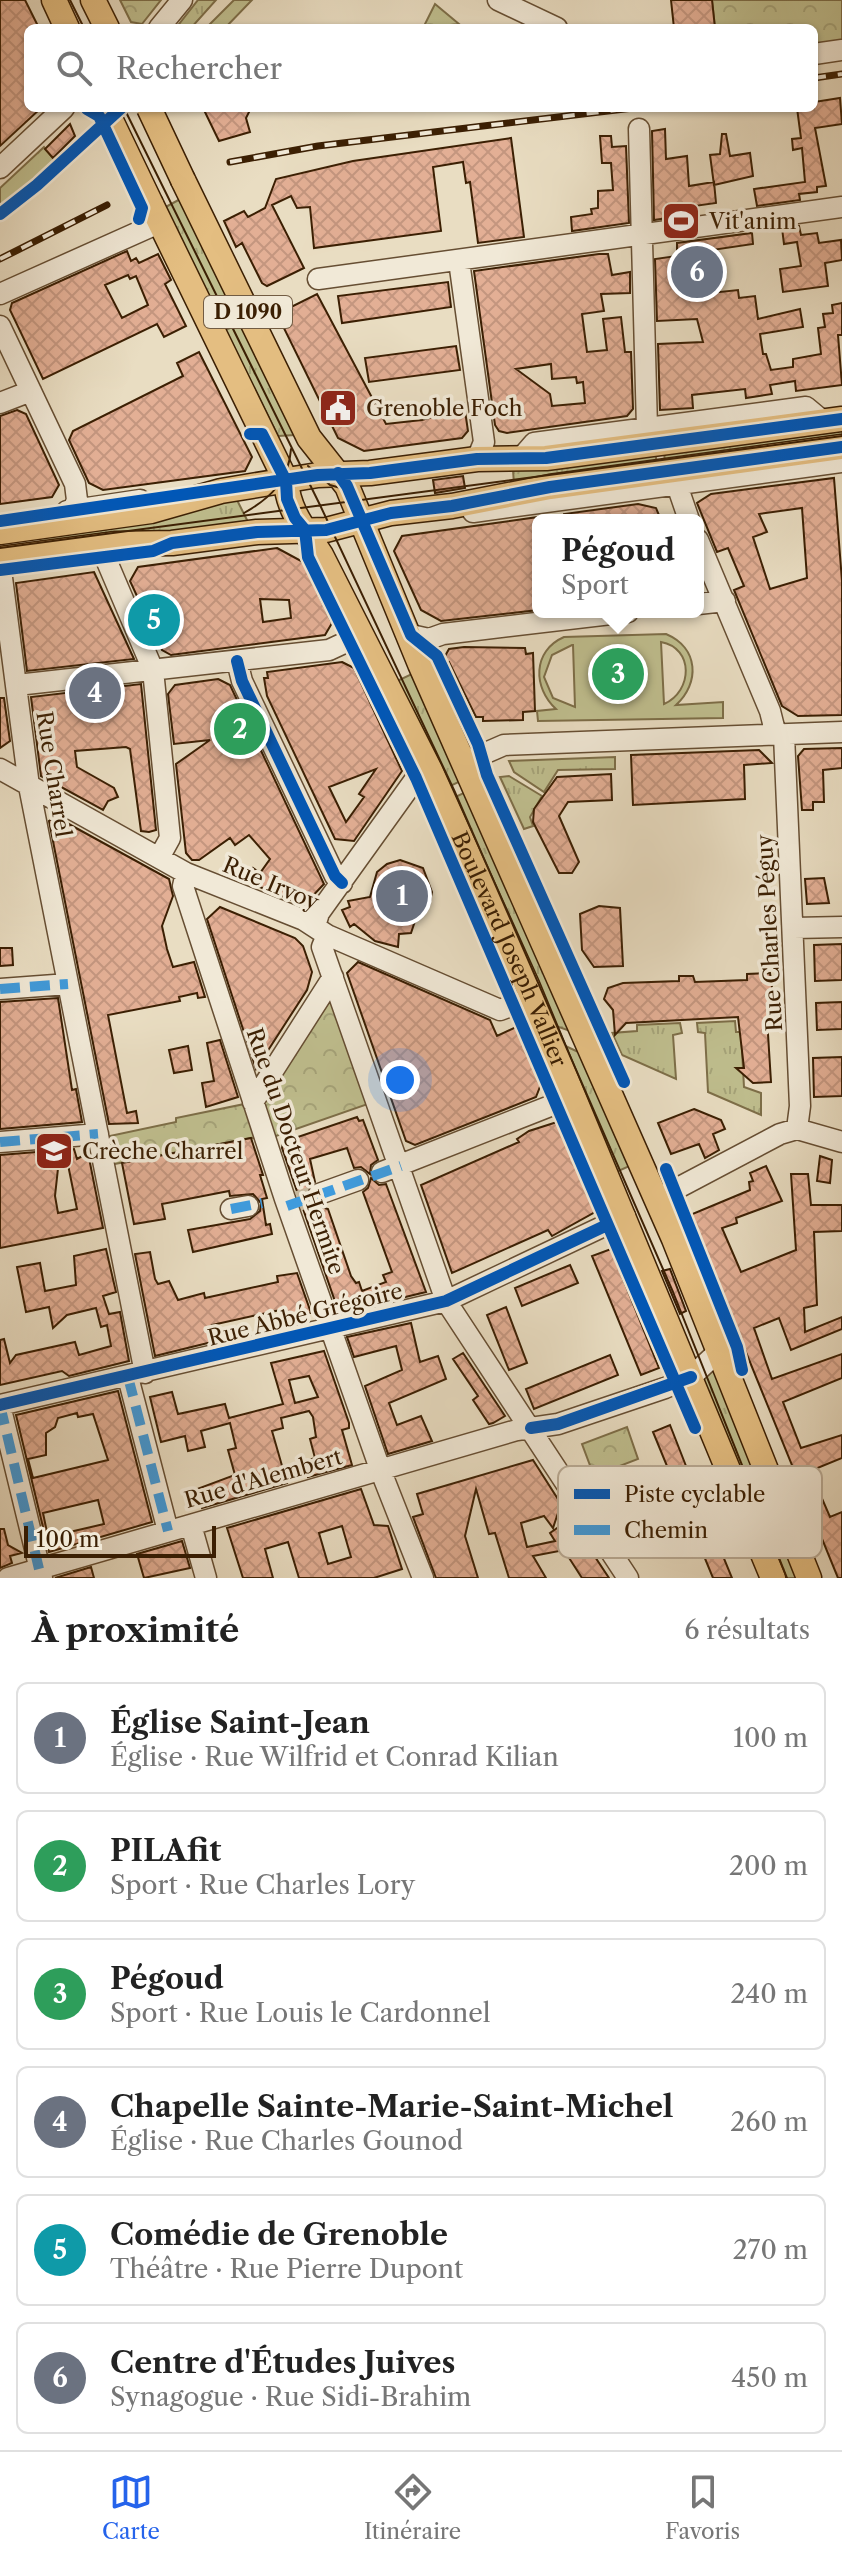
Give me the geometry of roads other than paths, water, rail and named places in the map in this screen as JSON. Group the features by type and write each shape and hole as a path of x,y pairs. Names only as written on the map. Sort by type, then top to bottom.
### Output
{"main road":[{"path":"54,0 65,24"},
{"path":"93,0 105,24"},
{"name":"D 1090","path":"107,112 286,481"},
{"name":"D 1090","path":"151,112 309,438 338,473"},
{"path":"0,532 151,511 221,491 338,473 370,473 477,459 546,458 833,420"},
{"path":"0,559 110,551 257,532 326,530 360,520 550,487 841,452"},
{"name":"Boulevard Joseph Vallier","path":"338,473 657,1199 765,1466"},
{"name":"Boulevard Joseph Vallier","path":"286,481 287,499 295,518 305,530 359,636 386,679 527,985 533,1006 625,1216 727,1466"},
{"path":"625,1216 657,1199"},
{"name":"Boulevard Joseph Vallier","path":"765,1558 773,1578"},
{"name":"Boulevard Joseph Vallier","path":"801,1558 809,1578"}],"street":[{"path":"162,24 182,0"},
{"path":"498,0 549,24"},
{"path":"818,53 842,50"},
{"path":"0,168 60,112"},
{"path":"639,129 647,428"},
{"path":"318,279 842,207"},
{"path":"0,294 156,213"},
{"path":"459,261 484,442 477,459"},
{"path":"0,326 75,484 77,500 73,510"},
{"path":"0,403 31,391"},
{"path":"521,458 534,443 806,407 833,420"},
{"path":"452,506 473,512 677,485 841,452"},
{"path":"677,485 687,514"},
{"path":"0,521 140,500 151,511"},
{"path":"0,570 110,551 153,670 170,838 159,858"},
{"name":"Rue Charles Péguy","path":"704,554 780,735 794,928 801,1114 797,1129"},
{"name":"Rue Charrel","path":"0,570 29,786 98,1134 137,1375 168,1531"},
{"path":"704,603 725,601"},
{"path":"411,635 429,639 443,634 578,618"},
{"path":"17,685 329,650 359,636"},
{"path":"237,661 247,691 333,872 342,883"},
{"path":"465,762 504,745 842,732"},
{"name":"Rue Irvoy","path":"0,769 186,873 500,1010 522,1002 533,1006"},
{"path":"430,770 416,778 319,913 322,947 391,1169 446,1301 558,1470"},
{"name":"Rue du Docteur Hermite","path":"186,873 183,886 253,1102 293,1204 331,1327 416,1576"},
{"path":"794,928 842,927"},
{"path":"253,1102 333,977"},
{"path":"0,989 68,984"},
{"path":"391,1169 573,1097"},
{"path":"657,1199 780,1134 797,1129 842,1142"},
{"path":"0,1142 98,1134"},
{"path":"319,1194 358,1180"},
{"name":"Rue Abbé Grégoire","path":"0,1405 446,1301 625,1216"},
{"path":"691,1377 719,1351"},
{"name":"Rue d'Alembert","path":"8,1578 41,1573 168,1531 380,1469 531,1428 558,1424 691,1377"},
{"path":"0,1405 41,1573"},
{"path":"191,1525 206,1578"},
{"path":"615,1558 628,1578"}],"tunnel":[{"path":"298,1201 319,1194"}],"tram line":[{"path":"70,0 82,24"},
{"path":"126,112 320,505 454,790 673,1292 742,1466"},
{"path":"0,548 842,436"},
{"path":"244,513 277,487 287,470 291,449"},
{"path":"308,466 330,485 358,493"},
{"path":"779,1558 787,1578"}],"railway":[{"path":"818,77 842,74"},
{"path":"230,162 318,146 600,112"},
{"path":"0,259 107,205"}],"place":[{"name":"Vit'anim","path":"681,221"},
{"name":"Centre d'Études Juives","path":"697,272"},
{"name":"Grenoble Foch","path":"338,408"},
{"name":"Comédie de Grenoble","path":"154,620"},
{"name":"Pégoud","path":"618,674"},
{"name":"Chapelle Sainte-Marie-Saint-Michel","path":"95,693"},
{"name":"PILAfit","path":"240,729"},
{"name":"Église Saint-Jean","path":"402,896"},
{"name":"Crèche Charrel","path":"54,1151"}]}
